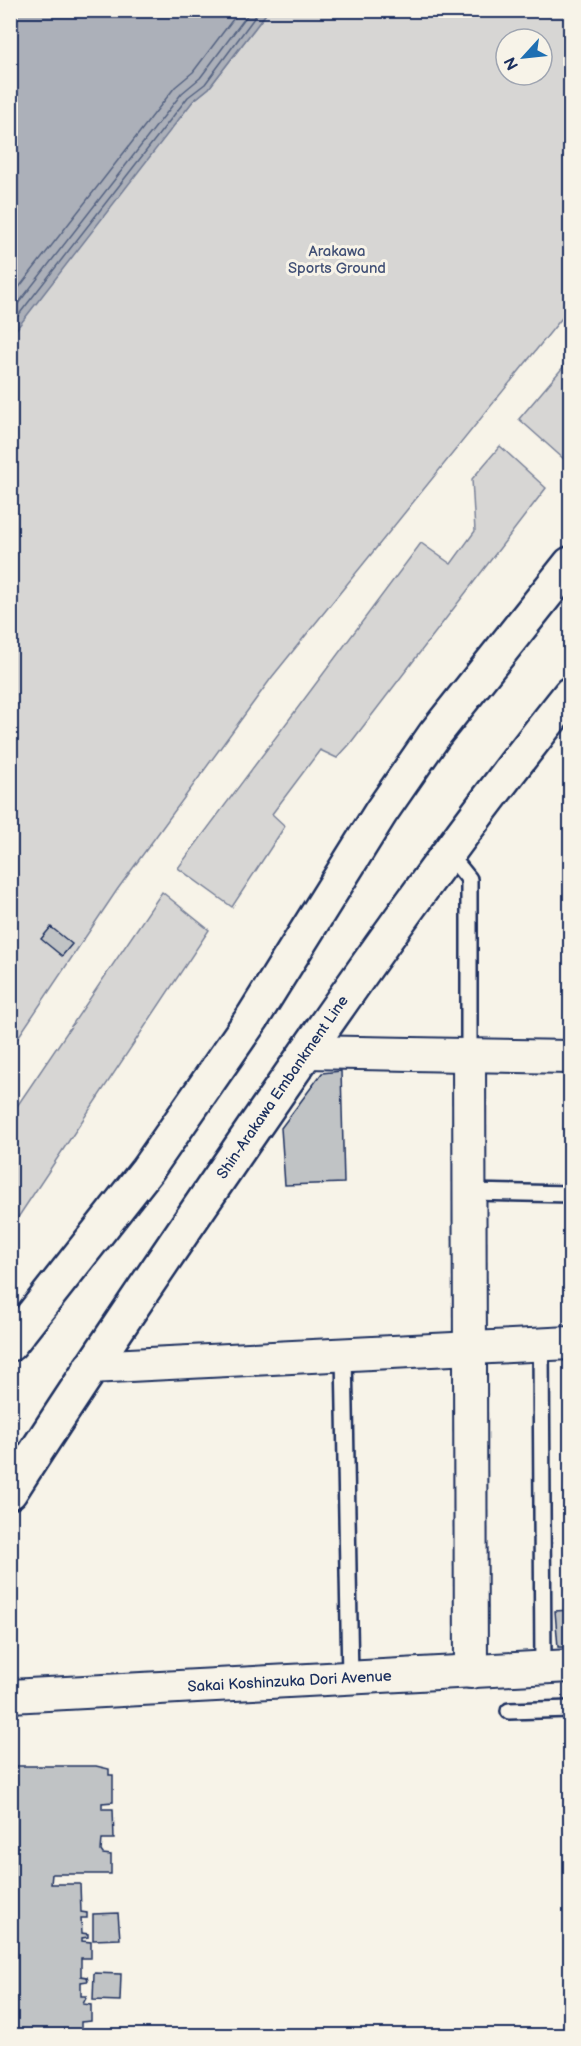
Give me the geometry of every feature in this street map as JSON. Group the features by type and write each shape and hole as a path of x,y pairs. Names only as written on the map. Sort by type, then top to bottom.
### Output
{"main road":[{"path":"10,1344 147,1170 253,1017 381,812 435,734 570,564"},
{"name":"Shin-Arakawa Embankment Line","path":"10,1492 90,1367 306,1052 448,853 570,694"}],"street":[{"path":"306,1052 570,1057"},
{"path":"470,1056 471,1672"},
{"path":"90,1367 556,1344"},
{"name":"Sakai Koshinzuka Dori Avenue","path":"10,1696 557,1667"}],"lane":[{"path":"448,853 469,879 470,1056"},
{"path":"470,1192 570,1194"},
{"path":"556,1344 557,1667"},
{"path":"344,1354 350,1678"},
{"path":"509,1711 570,1709"}],"green space":[{"name":"Arakawa Sports Ground","path":"268,11 570,11 570,308 272,677 117,890 11,1048 11,328 193,101 209,88"},
{"path":"570,359 570,456 566,461 519,419"},
{"path":"500,446 546,488 349,745 337,758 320,750 272,814 285,826 232,907 178,868 421,543 451,564 475,531 472,479"},
{"path":"162,892 209,930 11,1228 11,1115"}],"water":[{"path":"11,10 268,11 209,88 193,101 11,336"}],"building":[{"path":"51,927 72,944 62,956 41,939"},
{"path":"341,1071 344,1183 285,1185 281,1128 322,1073"},
{"path":"570,1610 570,1647 558,1647 555,1611"},
{"path":"10,1766 96,1766 109,1769 109,1775 113,1775 113,1802 102,1803 102,1809 113,1809 114,1839 102,1839 101,1851 103,1854 111,1855 111,1874 52,1874 51,1884 80,1884 81,1912 87,1913 87,1918 81,1918 82,1933 88,1934 88,1937 82,1938 82,1941 91,1942 91,1958 81,1958 81,1976 87,1977 88,1981 81,1982 81,1996 87,1996 83,2004 91,2005 91,2021 81,2022 81,2036 10,2036"},
{"path":"118,1913 120,1939 93,1940 93,1914"},
{"path":"94,1973 121,1974 120,2001 93,2000"}]}
